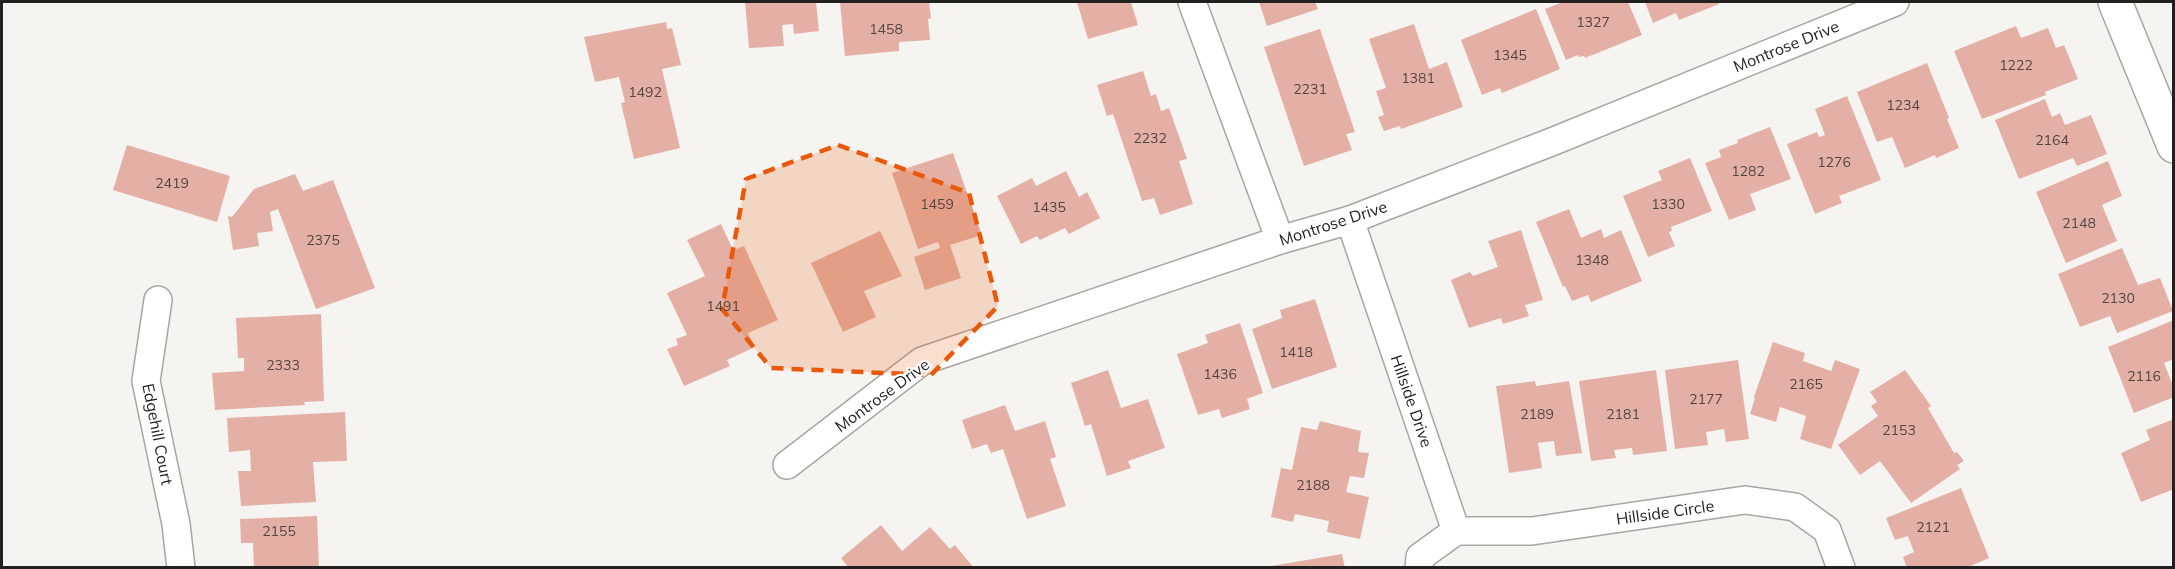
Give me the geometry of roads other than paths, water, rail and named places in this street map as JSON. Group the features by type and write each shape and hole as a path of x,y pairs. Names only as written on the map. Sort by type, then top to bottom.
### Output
{"street":[{"path":"1192,2 1280,240"},
{"name":"Montrose Drive","path":"787,465 922,361 1280,240 1350,220 1554,141 1895,2"},
{"path":"2115,2 2174,146"},
{"name":"Hillside Drive","path":"1350,220 1456,531"},
{"name":"Edgehill Court","path":"158,300 146,381 176,524 181,567"},
{"name":"Hillside Circle","path":"1456,531 1532,531 1745,500 1795,507 1827,530 1841,567"},
{"path":"1419,567 1420,557 1456,531"}]}
